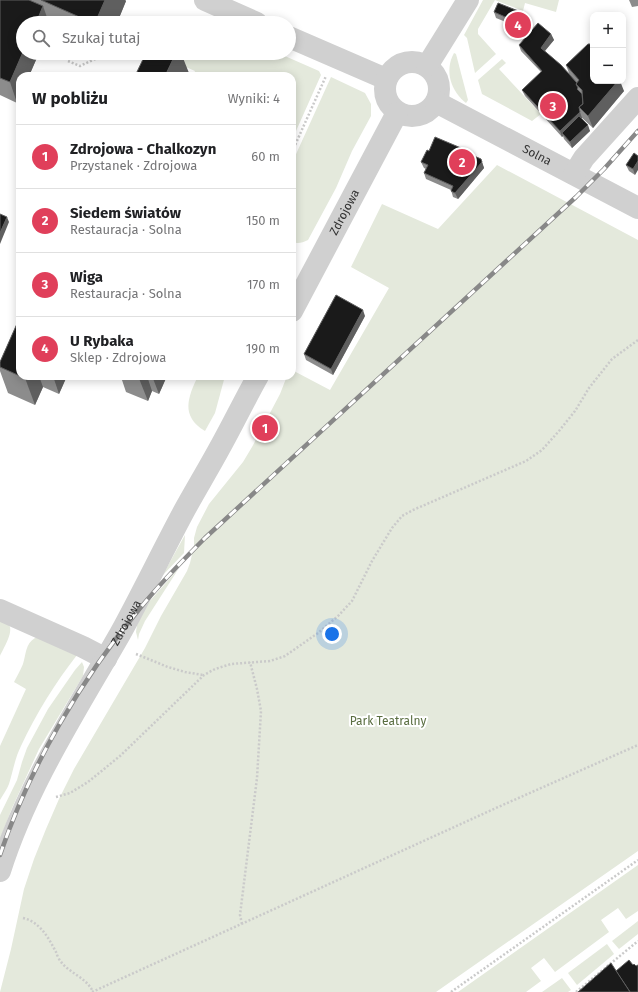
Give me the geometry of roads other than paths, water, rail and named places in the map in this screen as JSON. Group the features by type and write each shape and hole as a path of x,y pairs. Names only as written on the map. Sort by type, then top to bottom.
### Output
{"street":[{"path":"205,0 241,16"},
{"path":"427,66 468,0"},
{"path":"296,40 386,79"},
{"path":"404,63 420,63 427,66 437,78 439,86 439,94 436,102 426,113 419,116 404,116 397,113 391,108 385,94 384,86 390,72 396,66 404,63"},
{"path":"574,174 584,158 638,98"},
{"name":"Solna","path":"436,102 638,208"},
{"name":"Zdrojowa","path":"296,303 397,113"},
{"name":"Zdrojowa","path":"0,871 7,849 31,793 53,751 106,659 184,510 218,451 256,380"},
{"path":"0,610 83,647 106,659"}],"railway":[{"path":"0,855 26,789 59,725 98,664 156,589 205,538 576,197 604,169 638,131"}],"place":[{"name":"U Rybaka","path":"518,25"},
{"name":"Wiga","path":"553,106"},
{"name":"Siedem światów","path":"462,162"},
{"name":"Zdrojowa - Chalkozyn","path":"265,428"}],"park label":[{"name":"Park Teatralny","path":"388,721"}]}
